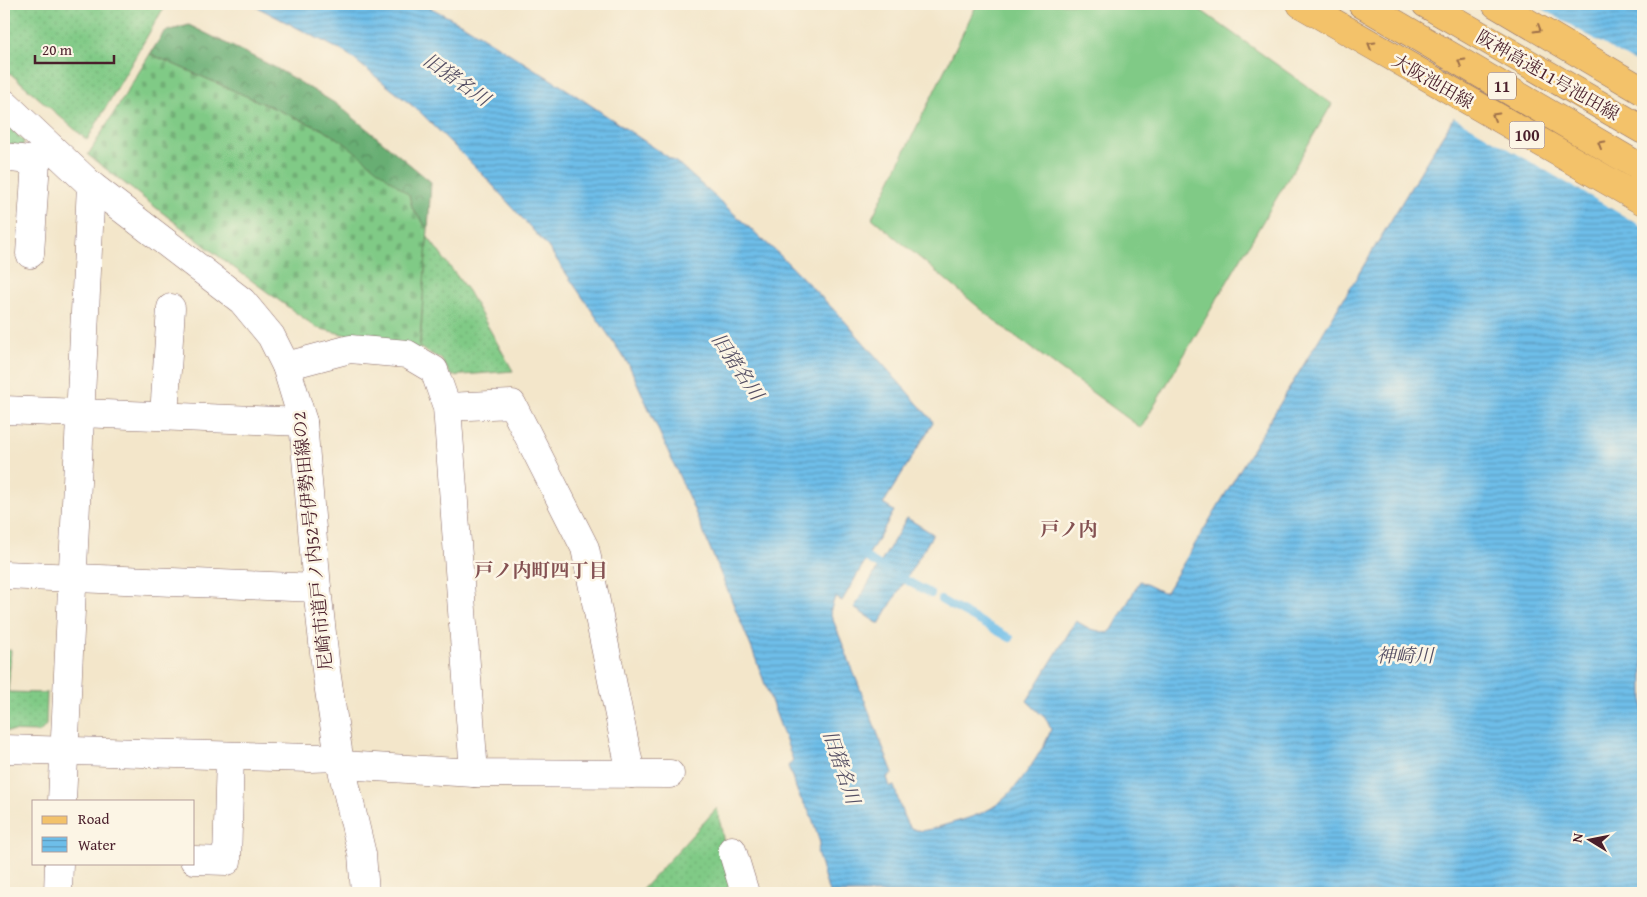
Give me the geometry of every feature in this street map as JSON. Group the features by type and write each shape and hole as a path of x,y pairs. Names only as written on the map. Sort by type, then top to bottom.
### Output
{"main road":[{"name":"大阪池田線","path":"1301,4 1643,201"},
{"name":"阪神高速11号池田線","path":"1362,4 1643,168"},
{"name":"阪神高速11号池田線","path":"1426,4 1643,130"},
{"path":"1496,4 1643,91"}],"street":[{"name":"尼崎市道戸ノ内52号伊勢田線の2","path":"4,103 44,155 91,185 242,301 271,336 286,366 303,422 317,588 340,761 362,854 365,893"},
{"path":"4,157 44,155 30,254"},
{"path":"62,800 91,185"},
{"path":"164,416 171,308"},
{"path":"286,366 350,349 407,354 434,370 447,407 474,773"},
{"path":"447,407 512,404 568,514 585,548 631,774"},
{"path":"4,410 303,422"},
{"path":"4,575 317,588"},
{"path":"4,749 340,761 474,773 670,774"},
{"path":"195,860 227,861 230,756"},
{"path":"732,850 745,893"},
{"path":"58,893 59,864"}],"green space":[{"path":"4,4 150,4 163,9 87,140 4,68"},
{"path":"977,4 1192,4 1332,104 1141,428 1000,325 872,218"},
{"path":"189,25 276,68 338,105 431,182 428,229 412,208 409,195 321,129 150,54 164,32"},
{"path":"150,54 321,129 342,141 409,195 412,208 428,229 419,352 317,328 226,262 88,155"},
{"path":"4,122 24,141 23,146 4,144"},
{"path":"427,236 468,291 513,371 451,376 441,359 420,348"},
{"path":"11,650 8,692 47,693 46,725 40,732 4,731 4,651"},
{"path":"717,808 732,893 639,893"}],"water":[{"name":"神崎川","path":"251,4 423,4 464,25 571,92 680,165 783,258 842,318 932,420 933,423 883,504 894,511 842,601 835,597 830,612 893,773 887,777 890,787 894,786 908,825 915,830 924,830 974,816 995,806 1004,799 1031,766 1051,729 1046,719 1027,701 1076,621 1090,629 1108,633 1112,630 1140,581 1162,592 1166,592 1436,146 1525,4 1643,4 1643,882 1638,893 829,893 817,852 820,843 810,813 799,796 788,766 793,760 752,649 690,500 629,365 548,247 487,179 419,111 346,53"},
{"path":"907,518 933,534 879,624 854,608"}],"pier":[{"path":"1522,4 1534,4 1643,67 1643,227 1452,116"}],"waterway":[{"path":"861,550 867,558 887,570"},
{"path":"897,575 931,594"},
{"path":"941,600 1010,638"}],"district":[{"name":"戸ノ内","path":"1069,529"},
{"name":"戸ノ内町四丁目","path":"541,570"}],"water label":[{"name":"旧猪名川","path":"457,79"},
{"name":"旧猪名川","path":"738,366"},
{"name":"旧猪名川","path":"842,767"}]}
